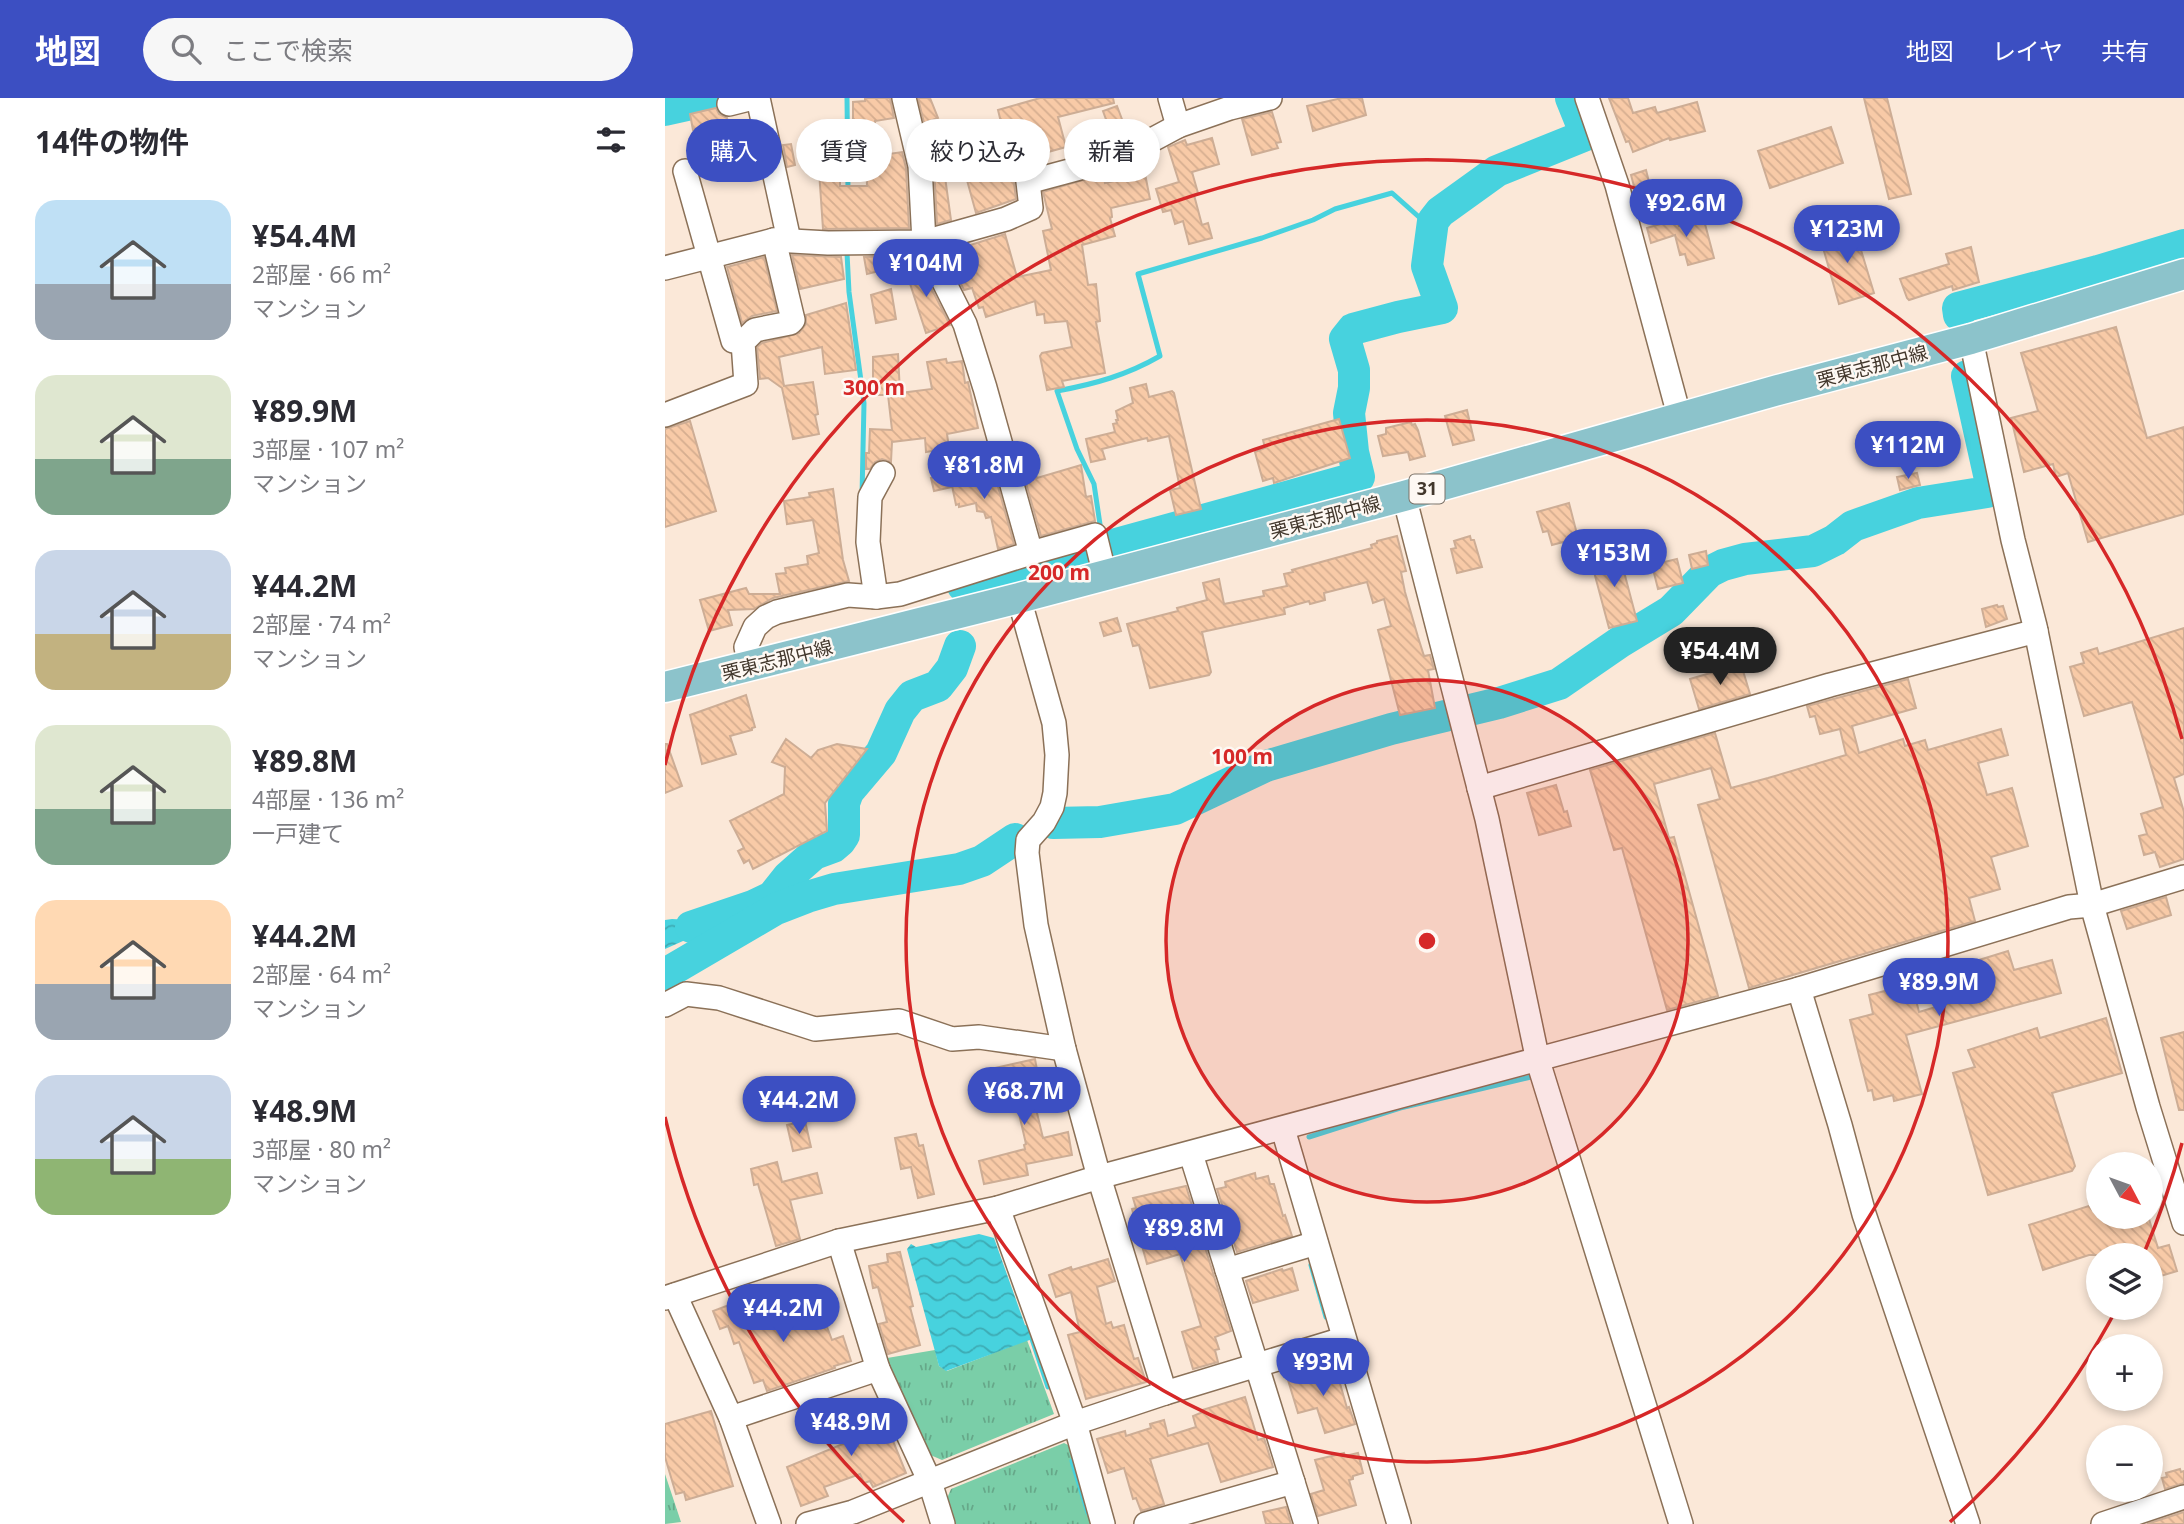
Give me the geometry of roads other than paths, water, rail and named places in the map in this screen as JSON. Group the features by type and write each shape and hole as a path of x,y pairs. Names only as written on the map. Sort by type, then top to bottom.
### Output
{"main road":[{"name":"栗東志那中線","path":"665,687 1105,576 1404,496 1971,339 2184,274"}],"street":[{"path":"665,415 746,384 744,342 755,331 793,320 782,240 756,98 729,104"},
{"path":"904,98 920,166 924,242 965,324 1031,553"},
{"path":"1170,98 1178,126"},
{"path":"665,268 782,240 828,243 924,242 1006,219 1031,208 1028,182 1084,167 1150,141 1178,126 1270,98"},
{"path":"1587,98 1617,185 1680,419"},
{"path":"685,171 733,341"},
{"path":"1971,339 2013,540 2036,631 2092,905 2148,1107 2184,1223"},
{"path":"876,597 868,542 870,497 883,473"},
{"path":"1404,496 1479,788 1538,1060 1681,1524"},
{"path":"750,667 745,646 755,628 767,617 800,605 848,595 876,597 900,594 1095,535 1105,576"},
{"path":"1019,598 1055,734 1057,755 1052,807 1044,822 1028,840 1027,853 1036,925 1099,1177 1165,1394"},
{"path":"1479,788 1830,685 2036,631"},
{"path":"769,1524 731,1418 670,1297 839,1241 998,1208 1099,1177 1799,989 2069,907 2092,905 2184,877"},
{"path":"1799,989 1864,1214 1968,1524"},
{"path":"665,1005 686,994 719,998 815,1029 899,1021 952,1039 979,1037 1065,1049"},
{"path":"1283,1129 1399,1524"},
{"path":"1191,1154 1306,1524"},
{"path":"998,1208 1075,1423 1103,1524"},
{"path":"839,1241 878,1369 930,1482 943,1524"},
{"path":"1227,1270 1316,1243"},
{"path":"808,1524 853,1512 1075,1423 1343,1339"},
{"path":"731,1418 878,1369"},
{"path":"1146,1524 1293,1482"},
{"path":"2103,1524 2184,1497"}],"water":[{"path":"665,920 690,920 692,937 665,949"},
{"path":"979,1234 994,1238 1025,1325 1031,1327 1035,1338 946,1371 939,1366 907,1249 911,1244 916,1247"}],"waterway":[{"path":"665,110 719,98"},
{"path":"847,98 848,190"},
{"path":"1102,548 1359,477 1349,413 1354,370 1345,339 1353,329 1442,308 1427,266 1433,221 1440,212 1497,171 1586,135 1571,98"},
{"path":"1101,531 1094,484 1077,449 1057,391 1110,378 1160,356 1138,274 1262,238 1313,220 1335,209 1392,193 1419,217 1433,221"},
{"path":"1959,315 1958,308 2184,245"},
{"path":"847,253 849,292 864,403 862,496"},
{"path":"1053,823 1100,822 1175,809 1266,766 1391,729 1499,703 1559,684 1671,611 1709,572 1723,565 1745,559 1813,551 1835,540 1853,526 1918,503 1987,492 1992,488 1967,376"},
{"path":"963,586 963,583 1084,553"},
{"path":"691,927 772,897 788,877 814,854 833,847 840,841 844,835 844,803 848,792 881,753 900,711 912,696 938,686 952,668 960,646"},
{"path":"665,974 776,909 807,897 834,889 959,869 982,861 1015,839"},
{"path":"1309,1137 1400,1108 1531,1077"},
{"path":"1311,1265 1326,1317"},
{"path":"1032,1339 1048,1387"},
{"path":"1072,1461 1088,1513"}]}
